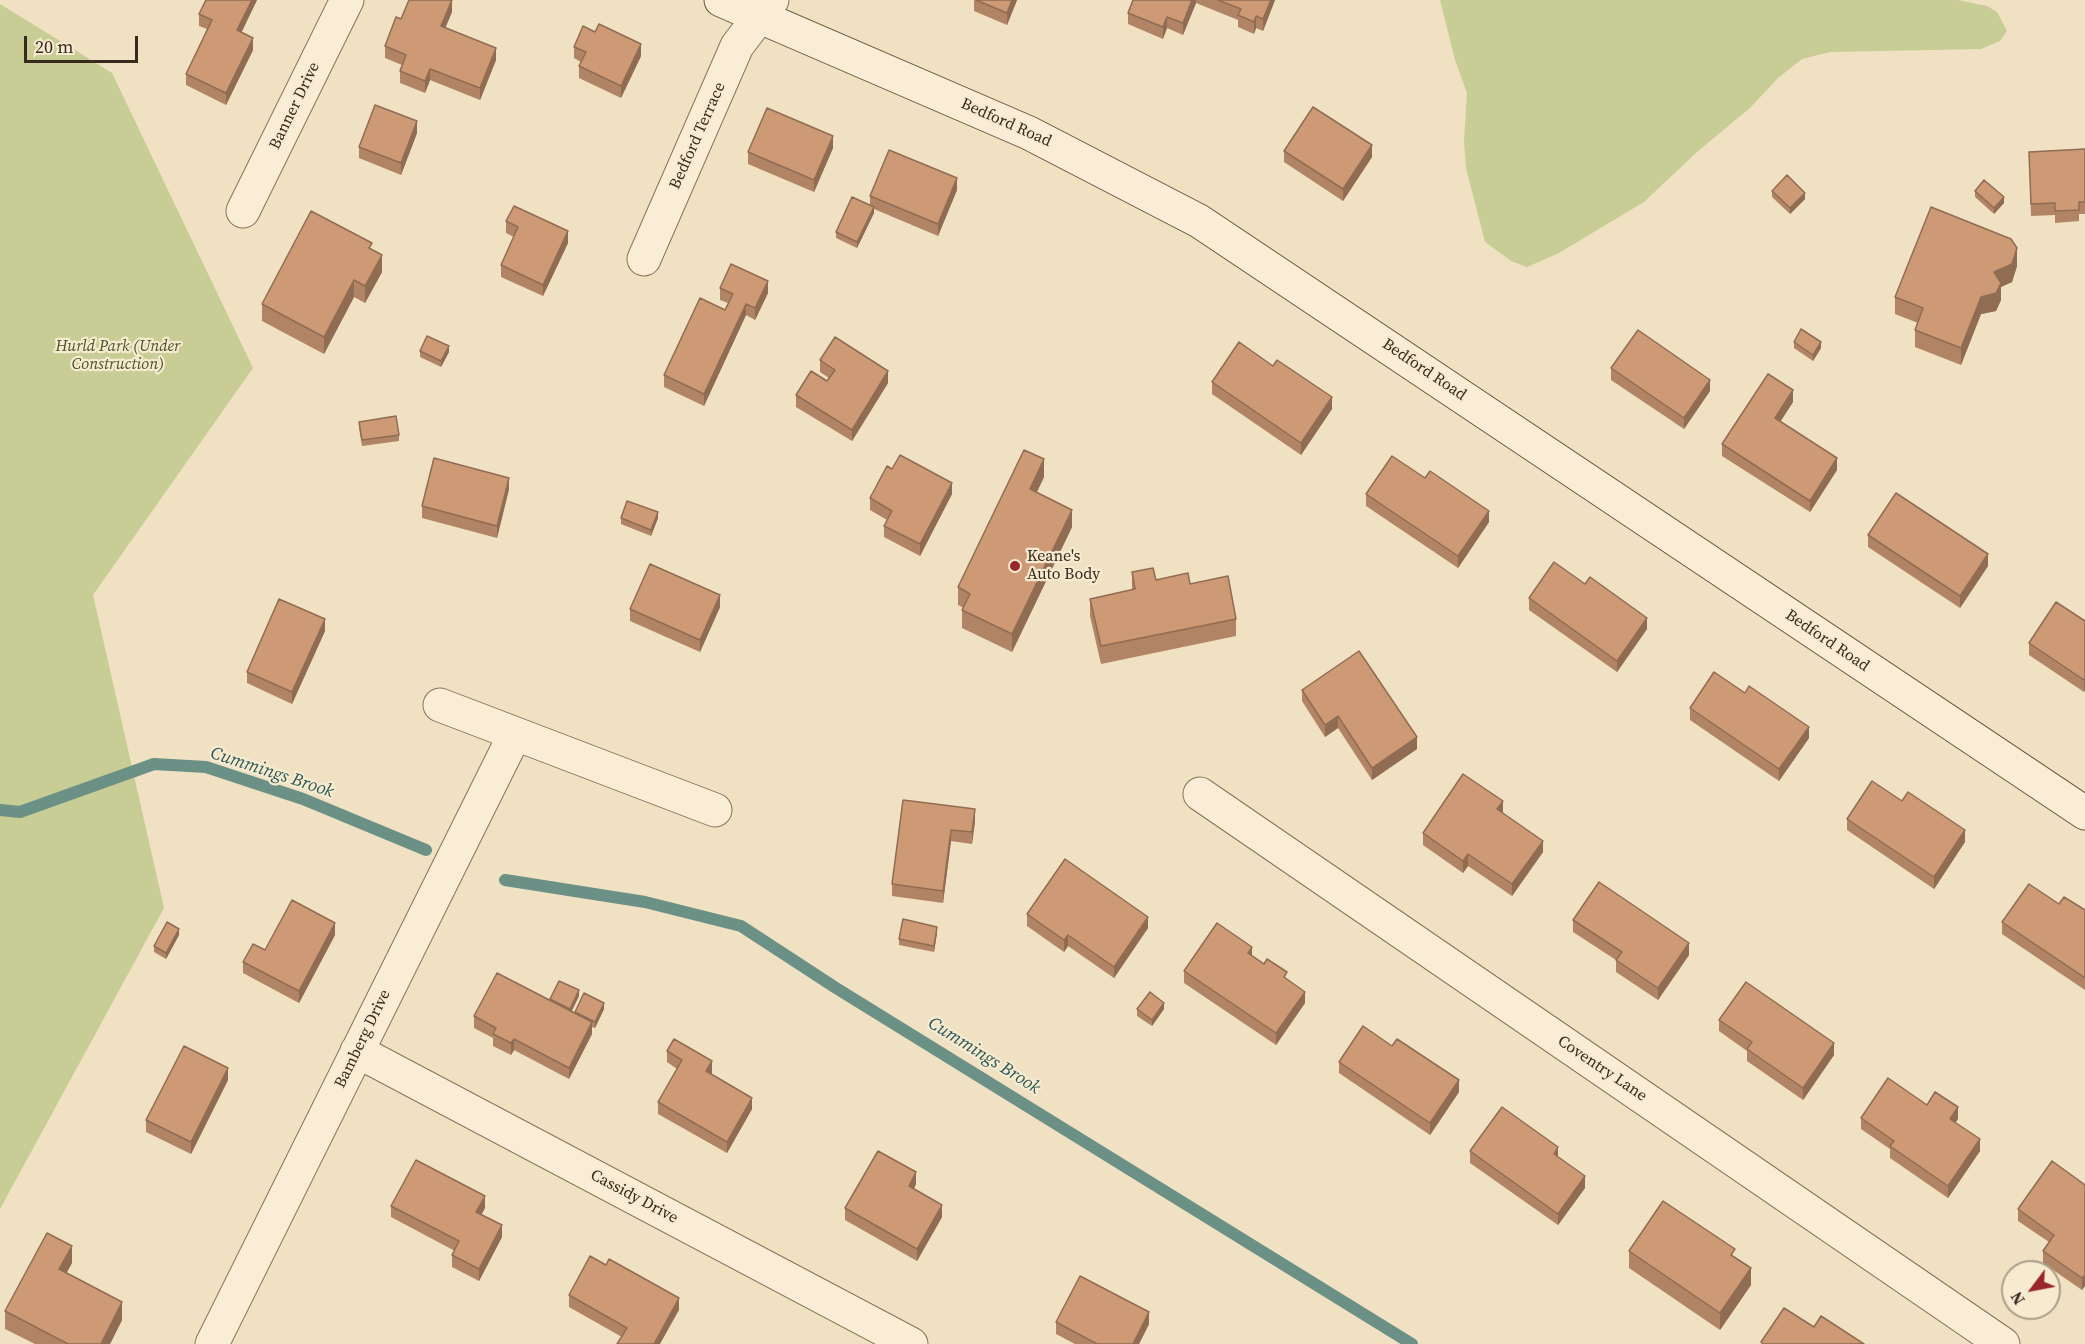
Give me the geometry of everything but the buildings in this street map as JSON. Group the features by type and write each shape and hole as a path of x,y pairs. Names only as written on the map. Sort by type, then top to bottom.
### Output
{"street":[{"name":"Banner Drive","path":"243,211 347,0"},
{"name":"Bedford Road","path":"722,0 765,8 1046,141 1200,221 2085,813"},
{"name":"Bedford Terrace","path":"644,259 737,46 765,8"},
{"path":"440,705 715,810"},
{"name":"Bamberg Drive","path":"212,1344 515,734"},
{"name":"Coventry Lane","path":"1200,794 2003,1344"},
{"name":"Cassidy Drive","path":"357,1050 911,1344"}],"green space":[{"path":"1440,0 1958,0 1987,6 1997,12 2007,31 2000,41 1981,49 1830,52 1802,59 1778,78 1750,108 1697,152 1644,202 1559,253 1527,267 1511,261 1485,242 1466,168 1464,141 1467,93 1455,60"},
{"name":"Hurld Park (Under Construction)","path":"0,4 112,73 253,368 93,595 164,908 0,1209"}],"waterway":[{"name":"Cummings Brook","path":"0,810 20,812 154,764 206,767 303,799 426,850"},
{"name":"Cummings Brook","path":"505,880 645,902 741,926 836,988 1412,1344"}],"place":[{"name":"Keane's Auto Body","path":"1015,566"}]}
